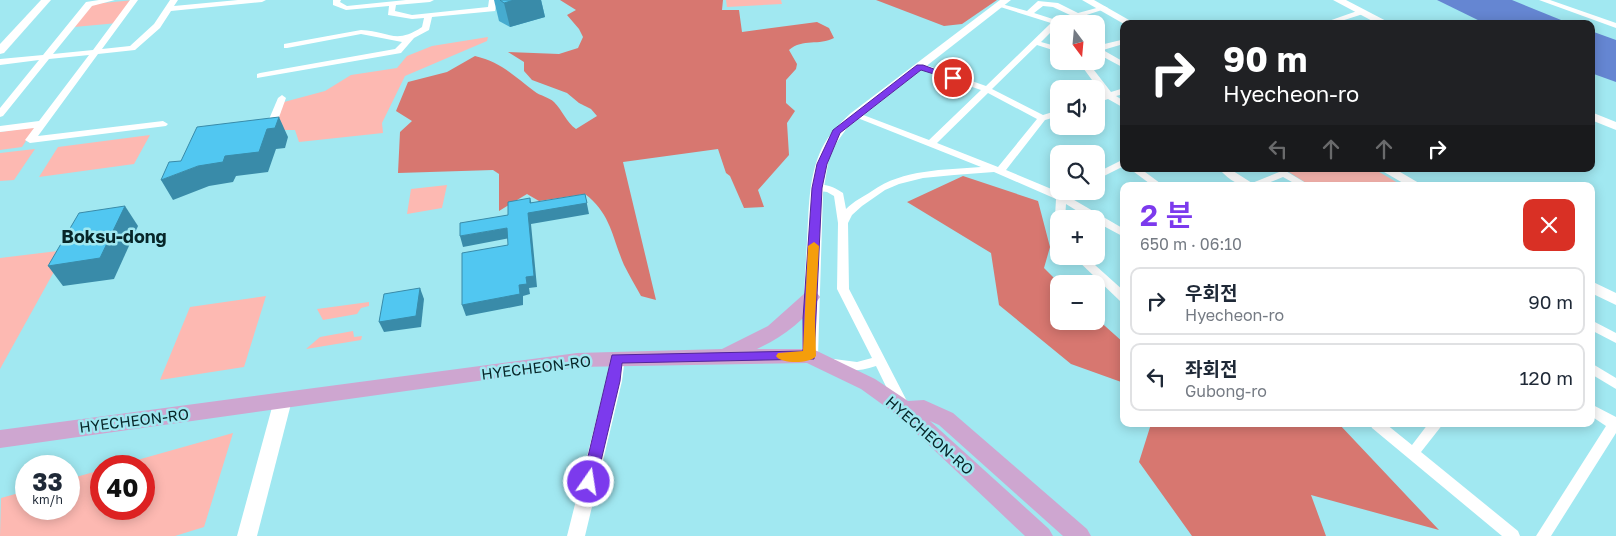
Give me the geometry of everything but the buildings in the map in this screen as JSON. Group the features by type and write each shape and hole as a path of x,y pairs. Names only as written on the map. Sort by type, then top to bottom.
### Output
{"main road":[{"path":"0,52 46,0"},
{"path":"1087,0 1124,20"},
{"path":"1338,0 1378,20"},
{"path":"1595,118 1616,126"},
{"path":"1391,172 1406,182"},
{"path":"1595,288 1616,300"},
{"path":"719,356 774,333 794,316 810,297"},
{"name":"HYECHEON-RO","path":"0,439 577,360 719,356 816,359 868,384 904,408 1042,536"},
{"path":"246,536 283,400"},
{"path":"904,408 924,408 946,419 1079,536"}],"street":[{"path":"0,114 89,4 111,0"},
{"path":"134,0 30,140 163,124"},
{"path":"0,62 132,48 138,45 157,26 174,0"},
{"path":"168,9 262,0"},
{"path":"337,0 336,3 346,8 430,0"},
{"path":"393,4 391,12 412,17 492,9 493,0"},
{"path":"1543,0 1616,26"},
{"path":"879,360 857,366 816,359 810,297 817,188 828,147 836,132 855,115 1002,3 1028,14 1050,20"},
{"path":"1028,14 1041,3 1055,5 1075,15"},
{"path":"1080,15 1104,8"},
{"path":"1336,20 1360,12"},
{"path":"260,76 398,51 411,37 426,28 429,16"},
{"path":"931,144 986,89 1037,43 1048,30"},
{"path":"287,46 361,32 369,32 391,40 411,37"},
{"path":"1037,43 1050,47"},
{"path":"1105,47 1120,43"},
{"path":"1105,54 1120,64"},
{"path":"920,66 986,89 1042,118"},
{"path":"1089,70 1109,96 1120,103"},
{"path":"1105,97 1120,92"},
{"path":"269,131 282,98"},
{"path":"855,115 998,170 1050,192"},
{"path":"842,223 846,215 857,203 884,186 898,181 925,176 998,170 1042,118 1050,115"},
{"path":"0,129 41,124"},
{"path":"1105,172 1120,164"},
{"path":"1139,172 1153,182"},
{"path":"1229,172 1244,182"},
{"path":"1263,182 1284,173 1299,182"},
{"path":"817,188 829,189 839,195 844,265 843,289 904,408"},
{"path":"1066,200 1120,232"},
{"path":"1088,265 1120,294"},
{"path":"1595,326 1616,339"},
{"path":"576,536 614,381 617,358"},
{"path":"1595,371 1616,384"},
{"path":"1543,536 1615,424 1595,412"},
{"path":"1381,427 1513,536"},
{"path":"1413,453 1434,427"}],"shaded area":[{"path":"134,0 118,23 74,27 93,4"},
{"path":"560,0 723,0 722,10 739,10 742,32 817,22 829,28 834,38 823,42 800,44 789,50 797,64 796,69 786,80 786,103 795,111 787,123 789,155 758,190 764,207 744,208 730,176 726,173 718,149 623,162 656,300 641,296 624,265 606,218 594,202 585,194 539,201 527,194 499,211 499,174 493,170 398,173 400,132 412,121 396,111 408,82 447,72 475,56 500,66 536,93 552,100 576,129 597,116 591,109 579,103 567,93 532,80 524,71 524,62 508,52 559,54 578,48 583,37 567,15 576,10"},
{"path":"726,0 781,0 782,4 727,7"},
{"path":"876,0 997,0 962,24 944,26"},
{"path":"488,37 487,41 405,76 382,123 383,133 299,142 295,130 274,130 284,102 325,91 351,75 397,68 407,56 432,46"},
{"path":"35,127 22,147 0,150 0,132"},
{"path":"150,135 134,164 39,177 58,147"},
{"path":"35,149 14,180 0,181 0,153"},
{"path":"1289,172 1379,172 1396,182 1305,182"},
{"path":"963,176 1038,201 1050,247 1044,268 1051,275 1050,330 1105,330 1105,326 1120,339 1120,382 1071,364 999,305 991,253 907,202"},
{"path":"447,185 442,208 407,214 411,189"},
{"path":"66,250 0,369 0,258"},
{"path":"266,296 244,367 160,380 190,307"},
{"path":"369,302 369,306 361,308 357,314 323,320 317,309"},
{"path":"353,331 354,337 362,336 361,340 306,349 320,337"},
{"path":"1150,427 1342,427 1439,530 1311,495 1326,536 1192,536 1139,462"},
{"path":"233,433 204,527 175,536 0,536 1,498 15,494 15,520 80,520 80,476 90,473 90,520 155,520 155,455"}],"water":[{"path":"1437,0 1512,0 1561,20 1478,20"},
{"path":"1595,32 1616,40 1616,82 1595,74"}],"slow traffic":[{"path":"782,356 810,356 809,319 814,246"}],"district":[{"name":"Boksu-dong","path":"114,236"}],"route":[{"path":"589,482 614,381 617,358 810,356 809,319 817,188 828,147 836,132 855,115 920,66 953,78"}]}
